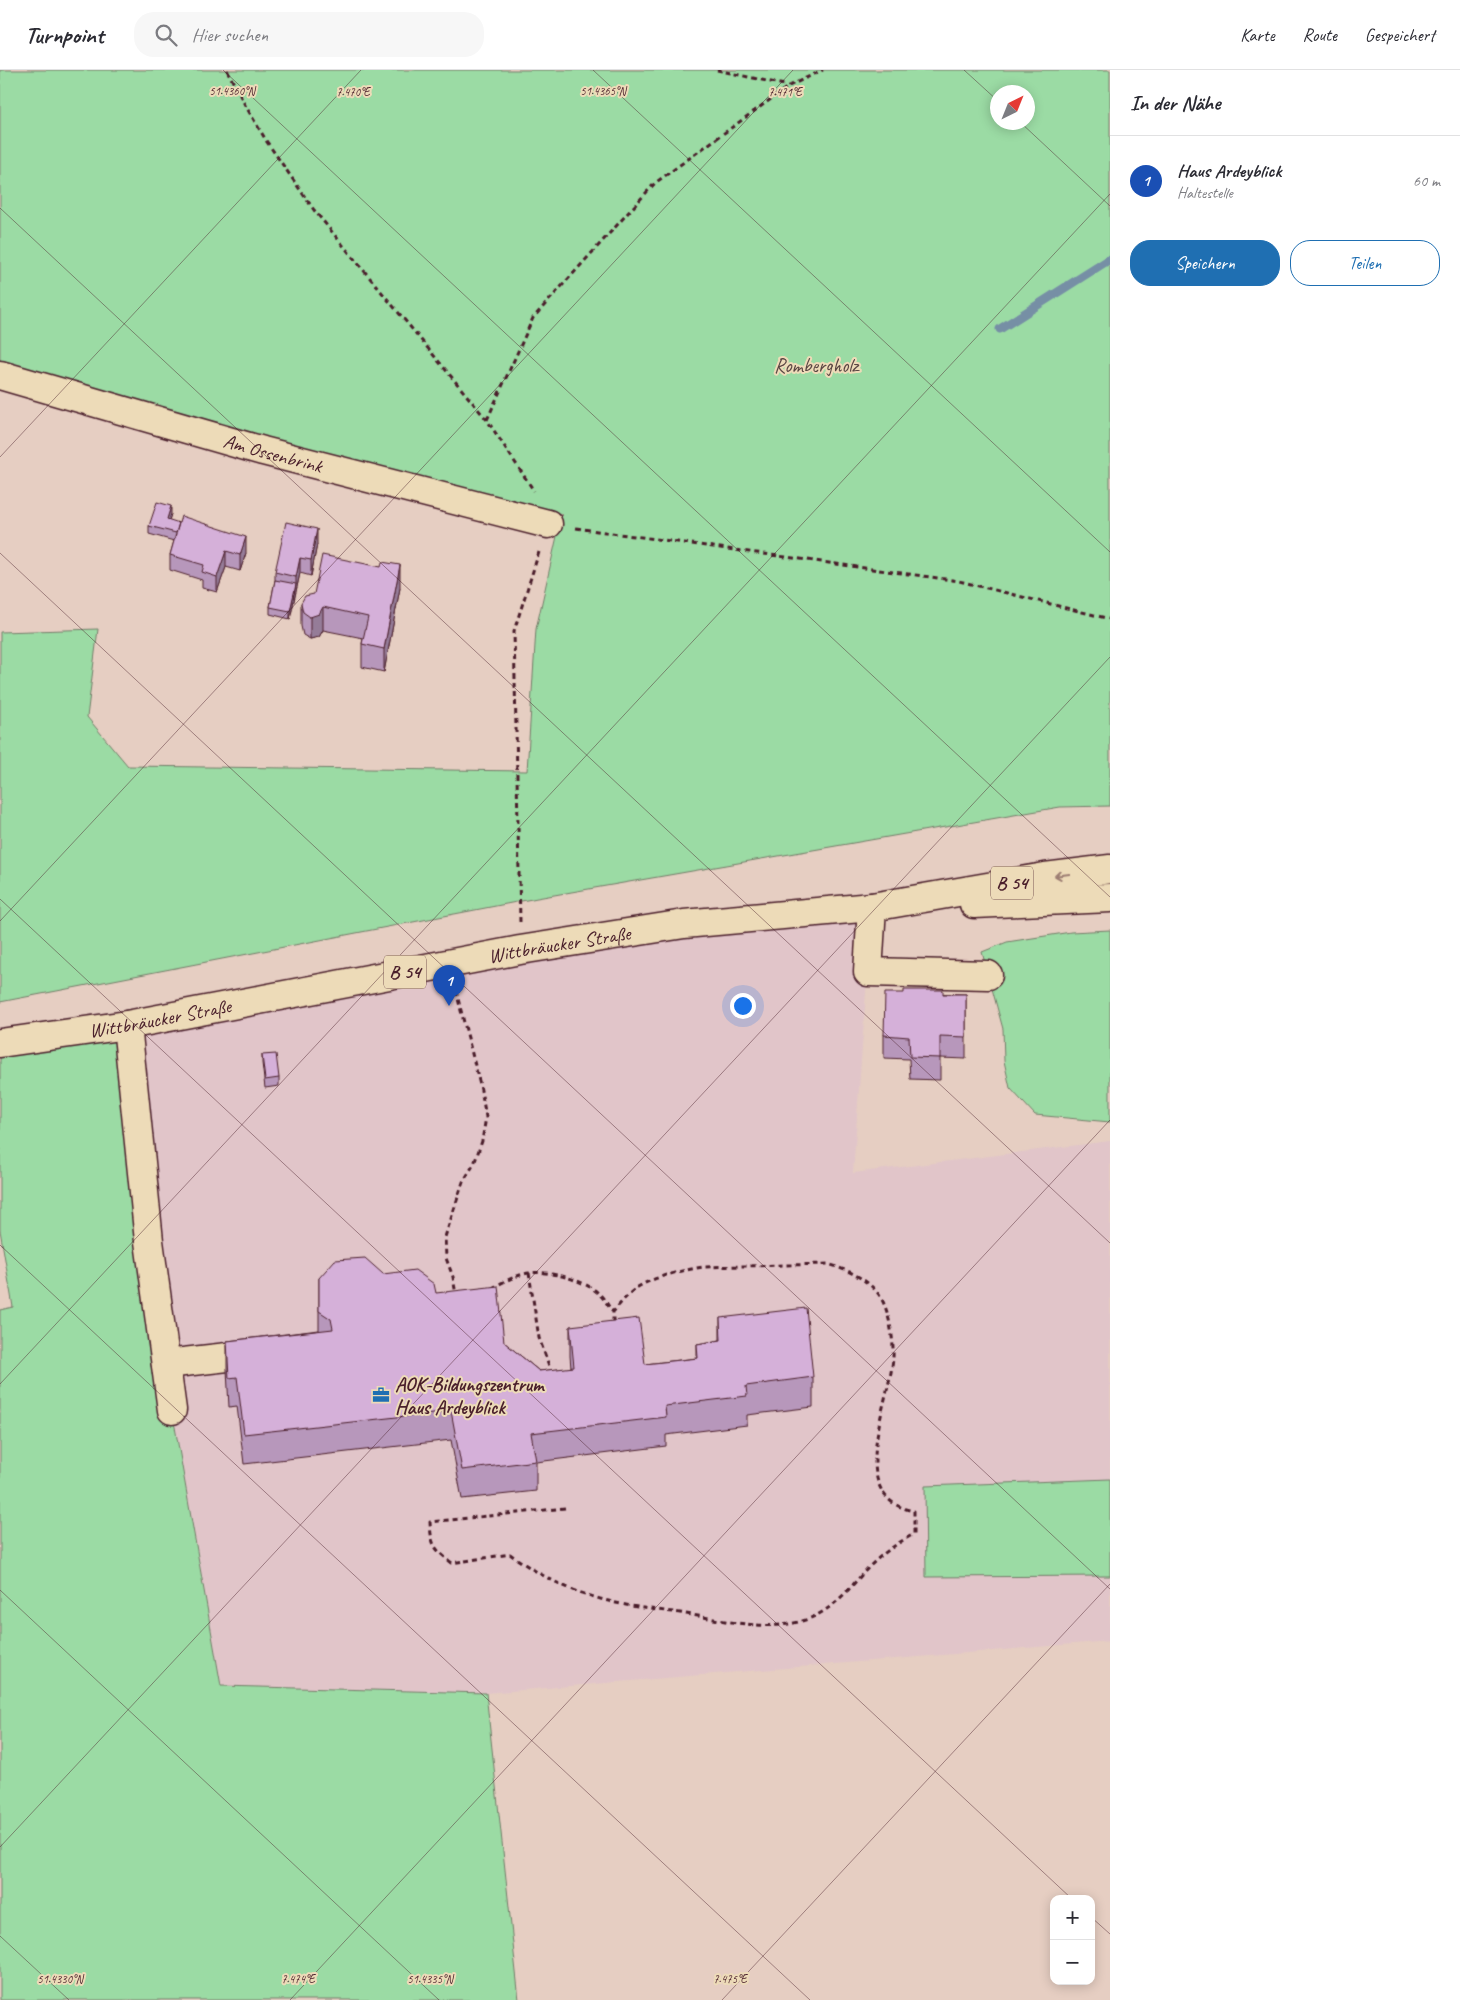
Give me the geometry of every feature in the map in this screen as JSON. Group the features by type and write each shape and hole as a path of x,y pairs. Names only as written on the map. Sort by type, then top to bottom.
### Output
{"main road":[{"name":"Am Ossenbrink","path":"0,375 263,451 548,524"},
{"name":"B 54","path":"915,901 1045,877 1110,870"},
{"name":"B 54","path":"915,901 980,904 1110,898"},
{"name":"Wittbräucker Straße","path":"0,1043 127,1025 520,950 684,924 872,907 915,901"},
{"path":"872,907 868,972 988,975"},
{"path":"127,1025 149,1241 172,1410"},
{"path":"166,1364 283,1351"}],"path":[{"path":"227,70 267,142 314,210 487,420 539,498 548,524 514,631 520,950"},
{"path":"717,70 789,86"},
{"path":"487,420 533,318 655,183 789,86 823,70"},
{"path":"548,524 959,581 1110,619"},
{"path":"449,963 480,1085 486,1117 482,1141 474,1164 463,1182 446,1237 446,1258 453,1277 456,1298"},
{"path":"565,1508 430,1522 431,1541 438,1552 452,1563 510,1554 546,1579 594,1597 646,1608 741,1623 768,1625 808,1619 828,1608 842,1597 882,1555 914,1534 914,1511 902,1508 890,1501 878,1481 876,1440 893,1358 889,1313 879,1293 865,1281 847,1270 828,1264 703,1267 685,1270 636,1288 613,1312"},
{"path":"529,1273 539,1338 544,1347 554,1381"},
{"path":"487,1291 502,1282 529,1273 548,1273 574,1280 598,1292 613,1312 613,1328"}],"shaded area":[{"path":"872,907 853,1173 1110,1141 1110,1641 486,1693 221,1686 172,1410 127,1025"}],"green space":[{"name":"Rombergholz","path":"0,70 1110,70 1110,806 1060,807 537,898 0,1002 0,632 98,629 87,717 128,766 527,771 536,629 562,514 257,438 0,360"},
{"path":"1110,930 1110,1122 1035,1115 1010,1088 1004,1061 1003,1029 982,952 1007,942 1071,932"},
{"path":"127,1025 172,1410 221,1686 486,1693 519,2000 0,2000 0,1310 13,1307 0,1230 0,1043"},
{"path":"1110,1479 1110,1576 926,1577 925,1486"}],"building":[{"path":"157,502 171,506 167,519 179,523 176,533 149,526"},
{"path":"181,516 246,537 240,555 226,551 217,577 202,572 204,565 170,555"},
{"path":"286,522 317,529 311,560 300,558 296,577 275,572"},
{"path":"322,555 381,567 382,562 400,565 384,649 362,644 368,617 323,607 319,614 310,617 303,612 301,603 305,596 314,594"},
{"path":"275,580 296,584 290,611 270,607"},
{"path":"904,990 943,990 943,994 966,994 966,1037 940,1036 940,1058 910,1057 909,1037 884,1035 885,993 904,993"},
{"path":"276,1054 279,1078 265,1080 262,1055"},
{"name":"AOK-Bildungszentrum Haus Ardeyblick","path":"365,1258 383,1274 415,1270 434,1284 436,1293 498,1286 504,1342 539,1371 574,1367 570,1326 639,1318 645,1364 698,1358 697,1344 721,1340 720,1318 806,1308 813,1377 746,1386 747,1396 665,1406 666,1417 531,1433 536,1461 462,1470 451,1411 244,1434 237,1377 229,1378 227,1341 333,1329 331,1319 319,1311 319,1278 335,1260"}],"waterway":[{"path":"1000,329 1110,259"}],"place":[{"name":"Haus Ardeyblick","path":"449,1006"},
{"name":"AOK-Bildungszentrum Haus Ardeyblick","path":"381,1395"}]}
